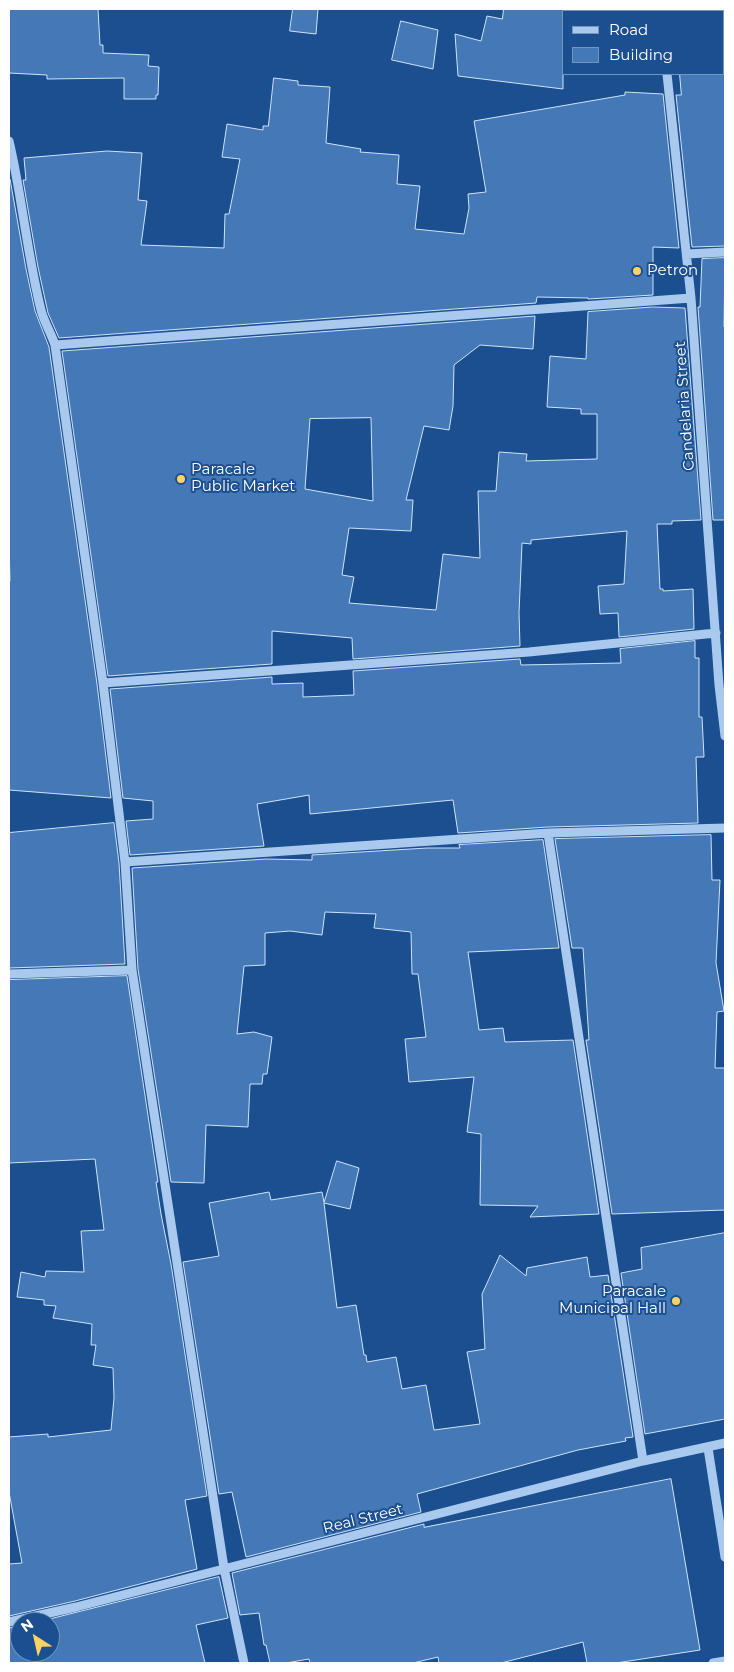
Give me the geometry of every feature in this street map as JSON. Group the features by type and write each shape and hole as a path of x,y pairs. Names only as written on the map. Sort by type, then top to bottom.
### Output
{"street":[{"name":"Candelaria Street","path":"667,75 691,298 719,685 725,736"},
{"path":"9,140 41,312 55,345 103,683 126,862 132,970 224,1568 244,1663"},
{"path":"687,254 725,252"},
{"path":"55,345 691,298"},
{"path":"103,683 529,652 716,633"},
{"path":"126,862 548,833 725,828"},
{"path":"548,833 643,1461"},
{"path":"9,974 132,970"},
{"name":"Real Street","path":"9,1622 76,1607 643,1461 725,1443"},
{"path":"708,1448 725,1557"},
{"path":"713,1663 725,1661"}],"building":[{"path":"9,9 98,9 100,45 103,45 103,53 149,55 148,66 159,67 158,95 156,95 156,99 124,99 124,78 47,79 47,75 9,73"},
{"path":"293,9 318,9 316,34 290,31"},
{"path":"504,9 563,9 563,89 458,76 455,34 481,41 487,16 502,19"},
{"path":"401,21 438,30 433,69 392,60"},
{"path":"725,74 725,246 692,247 676,95 681,95 680,75"},
{"path":"274,78 298,81 298,85 330,87 326,143 361,149 360,152 399,155 397,184 420,186 415,229 464,234 469,208 468,194 486,192 474,121 625,95 625,92 663,94 679,248 653,247 653,295 588,299 537,297 536,303 59,338 48,313 38,267 23,180 26,180 24,158 107,151 142,153 138,200 147,201 141,245 224,248 225,214 229,214 240,159 222,157 227,124 263,130 263,126 268,126"},
{"path":"9,179 35,311 49,347 97,684 111,798 9,790"},
{"path":"725,258 725,520 713,520 698,307 700,307 702,259"},
{"path":"653,307 685,308 701,520 672,521 672,524 657,524 660,589 663,589 663,591 693,589 694,629 619,637 618,613 600,614 598,586 624,584 627,531 531,540 531,544 522,543 519,613 520,646 353,659 352,638 272,631 272,664 108,676 62,351 535,316 533,349 480,345 454,365 453,406 449,430 424,426 406,500 413,500 411,531 349,528 342,575 354,577 349,603 436,610 443,554 480,558 478,491 496,491 499,452 527,454 526,461 597,459 597,414 581,414 581,409 547,407 550,356 586,359 588,312","holes":["371,418 373,501 305,489 310,419"]},
{"path":"695,641 695,658 699,658 699,717 702,717 704,757 696,757 698,823 548,827 458,833 453,800 310,814 309,795 257,804 264,846 130,855 126,821 153,819 153,801 123,798 110,689 272,677 272,684 303,683 303,697 354,695 353,671 520,659 521,665 621,663 620,649"},
{"path":"114,823 119,863 125,964 9,968 9,833"},
{"path":"711,835 712,880 720,880 716,963 724,1011 717,1012 715,1068 725,1068 725,1210 612,1214 586,1040 589,1040 583,948 572,948 555,839"},
{"path":"543,840 559,948 468,952 479,1030 503,1028 505,1042 573,1040 599,1214 530,1217 538,1206 480,1205 481,1134 467,1132 474,1077 409,1082 405,1039 426,1037 418,974 412,974 411,932 374,928 376,914 325,912 322,935 290,931 265,933 265,965 244,966 237,1034 254,1032 272,1037 267,1074 263,1074 262,1084 250,1084 248,1127 206,1125 204,1183 171,1182 138,969 132,868 266,859 312,860 312,855 427,848 460,848 459,845"},
{"path":"127,976 158,1182 156,1182 171,1264 207,1496 185,1500 197,1569 75,1601 27,1612 10,1612 9,1616 9,1564 22,1563 9,1492 9,1437 48,1434 48,1437 111,1430 114,1398 113,1368 93,1365 96,1345 91,1345 92,1324 53,1318 56,1306 44,1305 44,1300 17,1297 21,1272 45,1277 46,1271 84,1272 81,1231 104,1230 95,1159 9,1163 9,980"},
{"path":"337,1161 359,1168 350,1209 324,1203 337,1308 356,1305 364,1355 366,1355 367,1362 396,1357 402,1389 426,1385 434,1430 480,1424 467,1352 485,1349 482,1294 500,1255 526,1276 527,1268 587,1257 590,1277 608,1275 633,1437 625,1438 626,1441 578,1450 417,1494 421,1512 246,1557 232,1492 219,1494 183,1262 219,1256 209,1203 269,1192 271,1200 322,1192 324,1202"},
{"path":"725,1233 725,1419 645,1434 621,1273 642,1269 641,1248"},
{"path":"671,1479 700,1650 616,1663 587,1663 583,1642 501,1663 439,1663 438,1657 413,1663 310,1663 309,1659 286,1663 270,1663 266,1645 264,1645 259,1613 240,1615 232,1573 424,1524 424,1527"},
{"path":"219,1577 228,1618 196,1625 205,1663 9,1663 10,1628 10,1662 60,1662 60,1617"}],"place":[{"name":"Petron","path":"637,271"},
{"name":"Paracale Public Market","path":"181,479"},
{"name":"Paracale Municipal Hall","path":"676,1301"}]}
